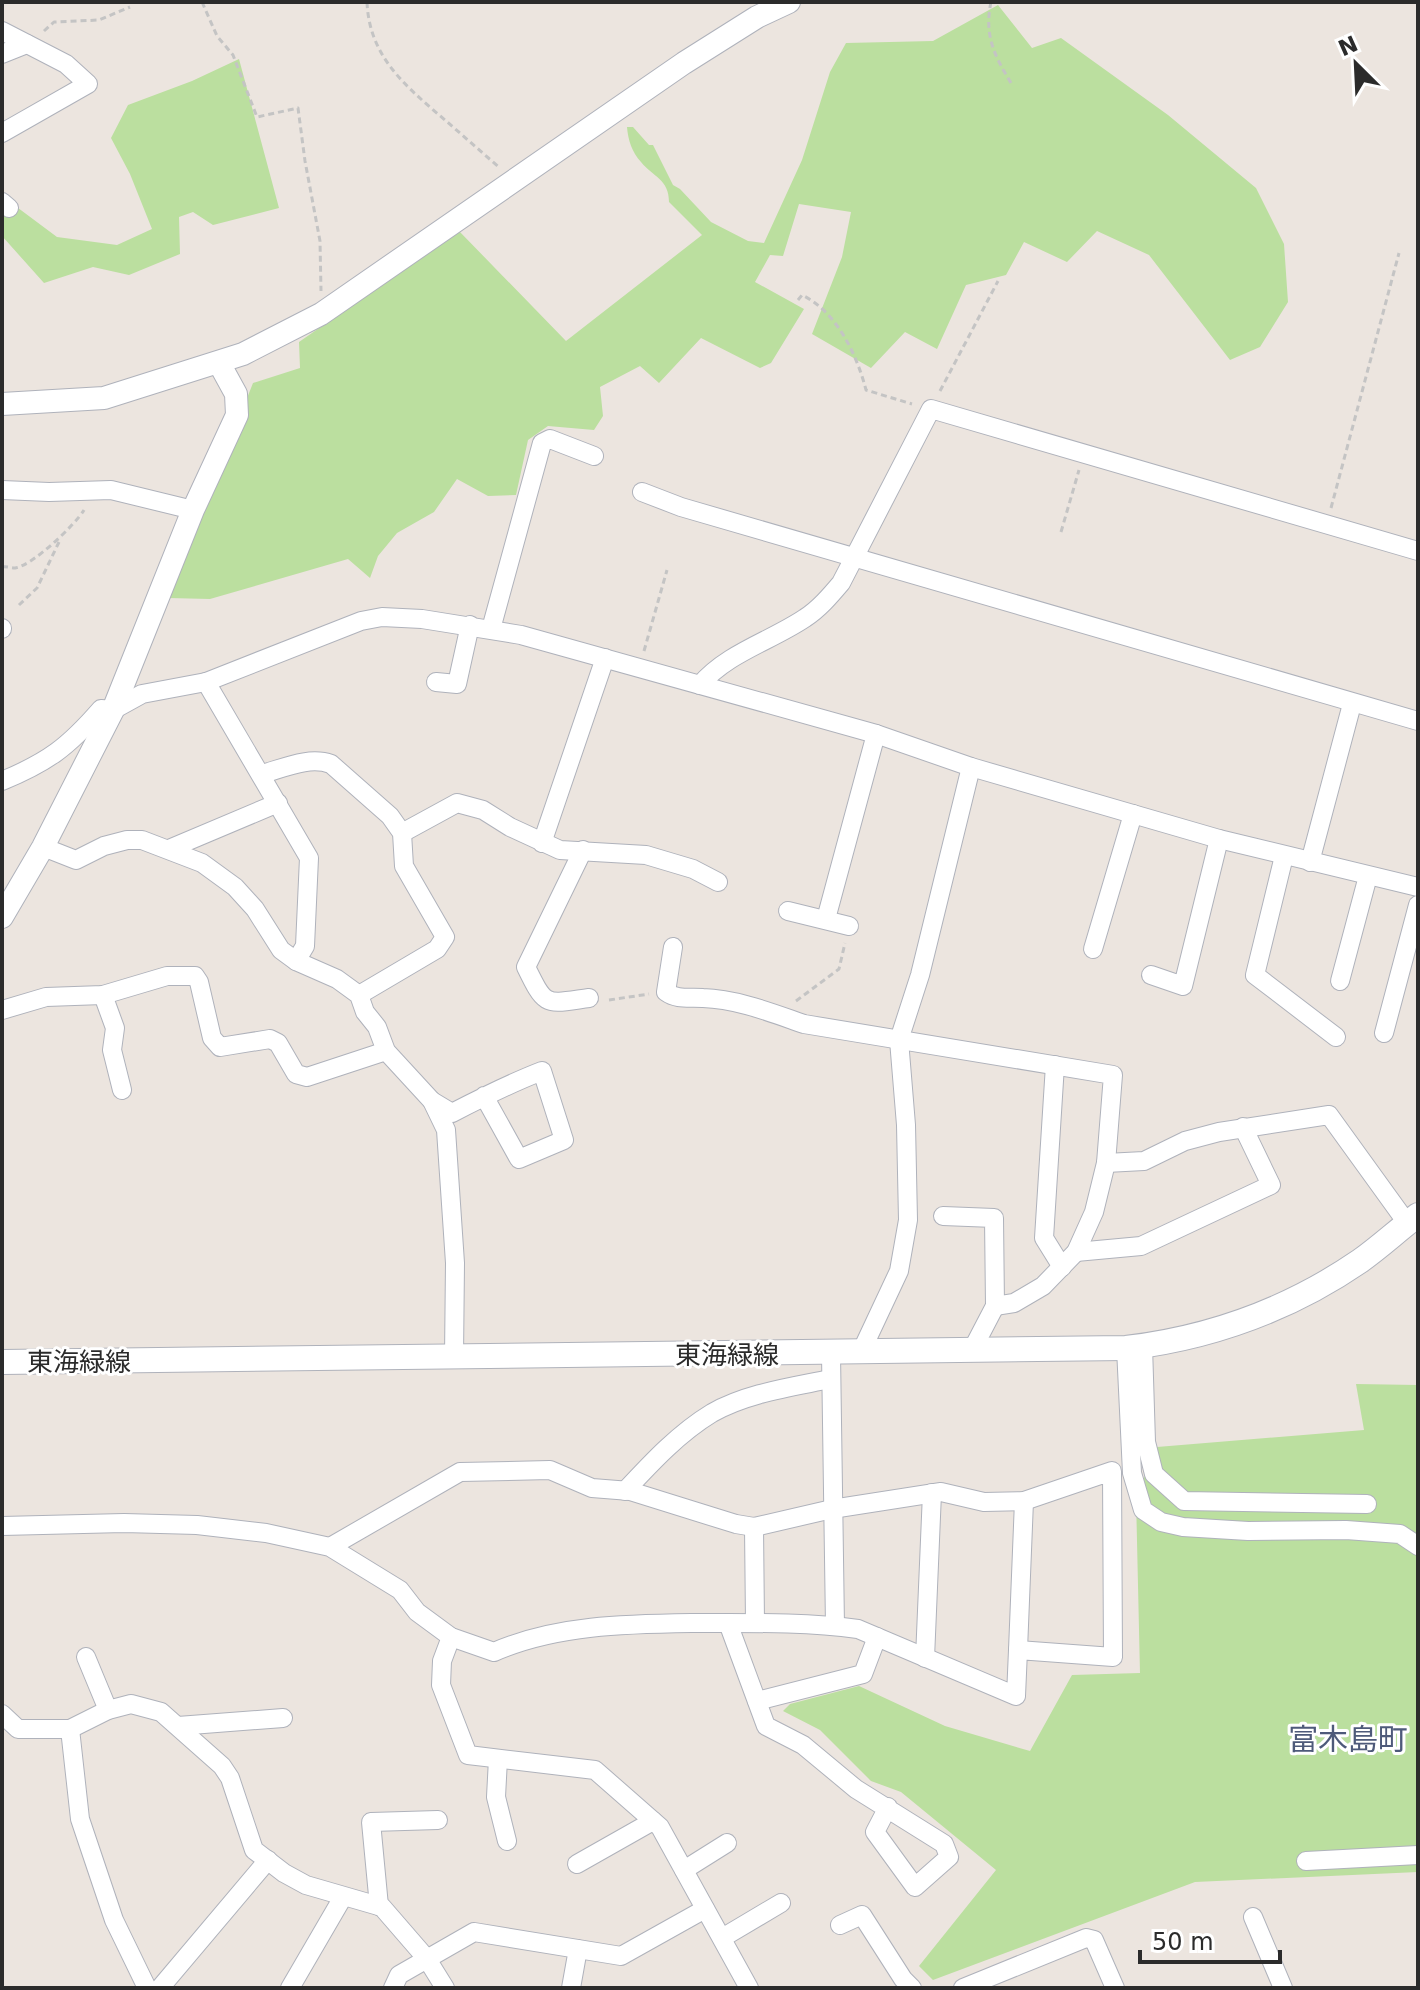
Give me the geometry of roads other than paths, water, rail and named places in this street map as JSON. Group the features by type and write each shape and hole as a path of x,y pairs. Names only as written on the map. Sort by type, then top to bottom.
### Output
{"main road":[{"name":"東海緑線","path":"2,1362 831,1354 1134,1347 1227,1328 1282,1305 1360,1261 1413,1219"}],"street":[{"path":"2,404 104,398 243,354 329,308 684,63 757,17 789,2"},
{"path":"2,31 66,64 88,84 2,133"},
{"path":"2,54 30,45"},
{"path":"2,917 43,847 113,710 193,510 237,415 236,394 219,363"},
{"path":"700,685 719,667 804,619 824,603 841,583 931,409 1418,551"},
{"path":"491,629 542,443 550,439 594,456"},
{"path":"2,490 111,490 193,510"},
{"path":"642,492 681,507 1418,721"},
{"path":"2,781 56,755 101,709 113,710 142,694 206,682 361,621 382,617 470,625 605,658 876,734 971,767 1219,839 1418,887"},
{"path":"436,682 457,684 470,625"},
{"path":"542,843 605,658"},
{"path":"206,682 309,858 305,946 296,961"},
{"path":"1310,862 1352,704"},
{"path":"826,919 876,734"},
{"path":"262,774 307,762 321,760 331,764 390,816 402,833 404,866 445,937 437,949 359,995"},
{"path":"861,1352 899,1271 908,1220 906,1125 899,1040 920,975 971,767"},
{"path":"169,849 278,803"},
{"path":"402,833 457,803 483,810 560,850 646,855 693,869 718,882"},
{"path":"1093,949 1133,814"},
{"path":"1151,975 1183,986 1219,839"},
{"path":"43,847 76,860 104,846 142,840 202,863 235,887 255,909 281,950 296,961 337,979 359,995 386,1051 432,1101 452,1113 484,1096 542,1071 564,1140 519,1159 484,1096"},
{"path":"583,850 526,967 541,996 553,1003 589,998"},
{"path":"1284,856 1255,975 1336,1037"},
{"path":"1340,981 1368,876"},
{"path":"1384,1033 1418,905"},
{"path":"788,911 849,926"},
{"path":"673,947 666,992 674,998 707,998 804,1024 1113,1075 1106,1163 1094,1212 1076,1252 1043,1286 1014,1303 995,1306"},
{"path":"2,1010 46,997 103,995 167,976 195,976 212,1038 220,1047 270,1039 278,1043 296,1074 307,1077 386,1051"},
{"path":"103,995 115,1028 112,1050 122,1090"},
{"path":"1055,1065 1044,1238 1062,1267"},
{"path":"432,1101 446,1130 455,1263 454,1357"},
{"path":"1106,1163 1144,1161 1185,1141 1243,1127 1329,1115 1413,1219"},
{"path":"1076,1252 1141,1246 1271,1185 1243,1127"},
{"path":"943,1216 994,1218 995,1306 971,1352"},
{"path":"1134,1347 1146,1442 1154,1474 1184,1501 1367,1504"},
{"path":"1134,1347 1132,1473 1143,1510 1161,1522 1183,1527 1400,1534 1418,1546"},
{"path":"831,1354 835,1626"},
{"path":"625,1491 661,1452 713,1413 759,1395 830,1379"},
{"path":"330,1547 460,1472 550,1470 592,1488 625,1491 754,1527 832,1509 941,1492 984,1502 1024,1501 1112,1471 1113,1657 1018,1650"},
{"path":"925,1658 932,1493"},
{"path":"2,1526 197,1525 266,1533 330,1547 400,1590 417,1612 451,1637 494,1652 521,1640 614,1624 835,1626 858,1629 1016,1696 1024,1501"},
{"path":"754,1527 755,1623"},
{"path":"728,1623 766,1726 803,1745 856,1789 888,1807"},
{"path":"451,1637 442,1661 441,1685 468,1755 595,1770 660,1827 749,1988"},
{"path":"757,1701 863,1674 877,1637"},
{"path":"86,1657 108,1710"},
{"path":"2,1714 18,1729 70,1729 108,1710 131,1704 161,1712 222,1766 230,1778 254,1850 306,1885 379,1906 394,1918 427,1959 445,1988"},
{"path":"178,1726 283,1718"},
{"path":"70,1729 80,1819 114,1920 147,1988"},
{"path":"498,1759 496,1797 507,1841"},
{"path":"379,1906 371,1822 438,1820"},
{"path":"577,1864 653,1821"},
{"path":"684,1870 727,1843"},
{"path":"1306,1861 1418,1855"},
{"path":"160,1988 268,1860"},
{"path":"290,1988 343,1897"},
{"path":"722,1938 781,1903"},
{"path":"393,1988 399,1975 474,1932 621,1956 705,1909"},
{"path":"840,1925 862,1915 912,1988"},
{"path":"1253,1917 1283,1988"},
{"path":"963,1988 1086,1938 1094,1940 1115,1988"},
{"path":"571,1988 578,1949"}],"district":[{"name":"富木島町","path":"1348,1740"}]}
